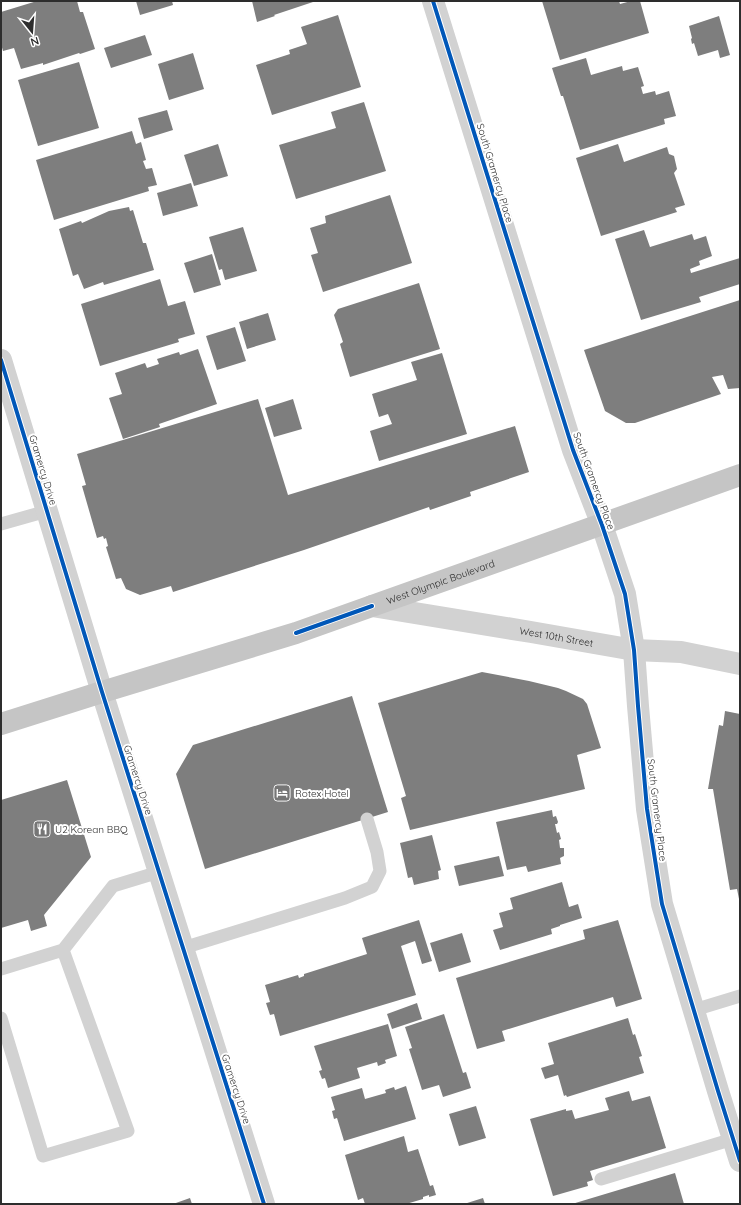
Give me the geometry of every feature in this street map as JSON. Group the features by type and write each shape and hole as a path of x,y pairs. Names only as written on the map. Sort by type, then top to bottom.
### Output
{"main road":[{"name":"West Olympic Boulevard","path":"1,724 296,633 740,475"}],"street":[{"name":"South Gramercy Place","path":"433,1 573,450 602,525 625,594 634,650 648,809 662,904 740,1161"},
{"name":"Gramercy Drive","path":"1,360 102,692 264,1204"},
{"name":"West 10th Street","path":"372,606 634,650 681,652 740,664"}],"lane":[{"path":"1,524 47,511"},
{"path":"183,948 345,898 372,887 380,871 377,852 367,819"},
{"path":"1,969 63,950 114,886 159,872"},
{"path":"1,1018 43,1156 128,1131 63,950"},
{"path":"694,1010 740,996"},
{"path":"601,1179 733,1139"}],"building":[{"path":"37,1 77,1 80,12 83,12 95,49 43,65 43,63 21,69 14,48 3,51 1,44 1,12"},
{"path":"136,1 172,1 173,5 140,15"},
{"path":"252,1 316,1 257,22"},
{"path":"542,1 619,1 620,4 631,1 640,1 649,33 560,60"},
{"path":"338,15 361,87 272,115 256,65 290,54 289,50 307,44 301,27"},
{"path":"719,16 730,55 720,58 718,50 698,56 694,43 692,44 689,26"},
{"path":"145,35 152,55 111,68 104,48"},
{"path":"193,53 204,89 169,100 158,64"},
{"path":"586,58 591,75 622,66 623,71 638,67 644,86 641,87 643,94 655,91 656,95 669,91 676,116 664,119 665,124 580,150 563,96 561,96 552,68"},
{"path":"79,62 99,128 38,146 18,80"},
{"path":"364,102 386,171 296,199 279,145 336,128 331,112"},
{"path":"167,110 173,130 144,139 138,118"},
{"path":"132,131 136,144 141,142 146,160 143,161 146,169 152,168 157,185 148,187 149,191 54,220 36,160"},
{"path":"218,144 228,176 194,186 184,155"},
{"path":"618,144 624,162 667,147 669,154 674,156 677,169 674,173 685,205 675,208 677,212 601,236 576,158"},
{"path":"191,183 198,206 163,216 157,193"},
{"path":"390,195 412,263 323,292 311,255 318,253 310,228 326,223 325,216"},
{"path":"129,207 130,211 133,210 143,243 146,243 154,270 104,285 103,282 84,289 78,274 73,276 59,229 81,221 82,223 109,211"},
{"path":"243,227 257,271 225,280 222,269 219,270 209,237"},
{"path":"644,230 650,247 692,234 694,240 706,236 712,256 699,261 700,265 690,269 691,273 740,258 740,284 699,297 701,302 641,320 615,239"},
{"path":"212,254 221,285 194,293 184,263"},
{"path":"160,279 168,306 185,301 195,334 178,339 179,342 100,366 81,304"},
{"path":"419,283 440,349 350,377 340,344 343,342 334,315 338,309"},
{"path":"740,300 740,388 728,389 723,375 712,377 721,394 635,423 626,423 605,411 584,350"},
{"path":"268,313 276,340 247,349 239,322"},
{"path":"235,327 246,361 217,370 206,336"},
{"path":"198,349 217,404 159,424 160,427 123,439 109,398 122,394 115,373 145,363 147,368 159,364 157,359 179,352 180,355"},
{"path":"442,353 467,434 379,461 370,431 392,424 388,414 379,417 372,394 417,380 411,362"},
{"path":"258,399 288,495 515,426 529,472 470,492 471,496 430,510 429,507 304,550 173,592 171,586 140,595 126,589 121,578 116,579 106,547 108,546 106,538 104,539 103,536 97,538 82,486 86,485 77,454"},
{"path":"293,399 302,429 274,437 265,408"},
{"path":"482,672 558,688 583,699 587,704 601,748 577,755 585,789 410,830 401,798 406,796 378,703"},
{"name":"Rotex Hotel","path":"352,696 388,812 205,869 176,774 193,745"},
{"path":"725,711 740,714 739,899 737,889 730,890 713,789 708,789 719,725 723,726"},
{"name":"U2 Korean BBQ","path":"67,780 91,857 44,915 47,926 31,931 28,920 1,928 1,800"},
{"path":"552,810 553,817 556,816 558,822 555,824 557,833 559,832 561,839 559,840 560,848 564,848 564,856 560,858 561,864 528,872 526,866 507,870 496,822"},
{"path":"432,835 441,870 438,871 439,879 414,885 412,877 408,878 400,843"},
{"path":"499,856 504,876 459,886 454,866"},
{"path":"562,882 569,907 578,904 582,918 551,929 552,934 500,950 493,930 503,927 499,913 513,909 510,898"},
{"path":"419,920 432,961 422,964 415,941 401,946 416,995 280,1036 274,1014 270,1015 266,1003 270,1002 265,985 298,975 299,978 304,976 304,974 367,954 362,938"},
{"path":"618,920 642,999 616,1007 613,997 502,1031 505,1041 477,1049 456,978 585,939 583,930"},
{"path":"462,933 471,962 439,972 430,943"},
{"path":"417,1003 422,1019 392,1029 387,1014"},
{"path":"444,1014 463,1073 466,1072 471,1088 443,1097 439,1085 422,1090 409,1049 412,1048 405,1027"},
{"path":"628,1018 642,1056 639,1057 644,1073 567,1097 566,1095 564,1096 558,1075 545,1079 541,1068 554,1064 548,1043"},
{"path":"388,1024 397,1056 385,1060 386,1063 378,1066 377,1062 357,1068 360,1078 328,1088 325,1078 322,1079 319,1071 322,1070 314,1046"},
{"path":"406,1086 416,1119 344,1141 337,1118 334,1119 332,1111 335,1110 331,1097 362,1088 365,1099 386,1093 385,1090 394,1087 395,1090"},
{"path":"629,1091 632,1101 650,1096 666,1148 590,1171 593,1180 587,1182 588,1186 553,1196 530,1119 566,1109 566,1111 572,1110 575,1119 609,1110 605,1098"},
{"path":"476,1106 486,1138 459,1146 449,1114"},
{"path":"404,1136 408,1152 418,1149 430,1186 433,1185 436,1195 429,1197 429,1195 423,1197 423,1199 406,1204 365,1204 363,1198 358,1200 345,1155"},
{"path":"675,1173 684,1204 572,1204"},
{"path":"190,1198 192,1204 173,1204"},
{"path":"483,1198 485,1204 464,1204"}],"cycle path":[{"path":"433,1 573,450 602,525 625,594 634,650 647,809 662,904 740,1161"},
{"path":"1,360 102,692 264,1204"},
{"path":"296,633 372,606"}],"place":[{"name":"Rotex Hotel","path":"282,793"},
{"name":"U2 Korean BBQ","path":"42,829"}]}
